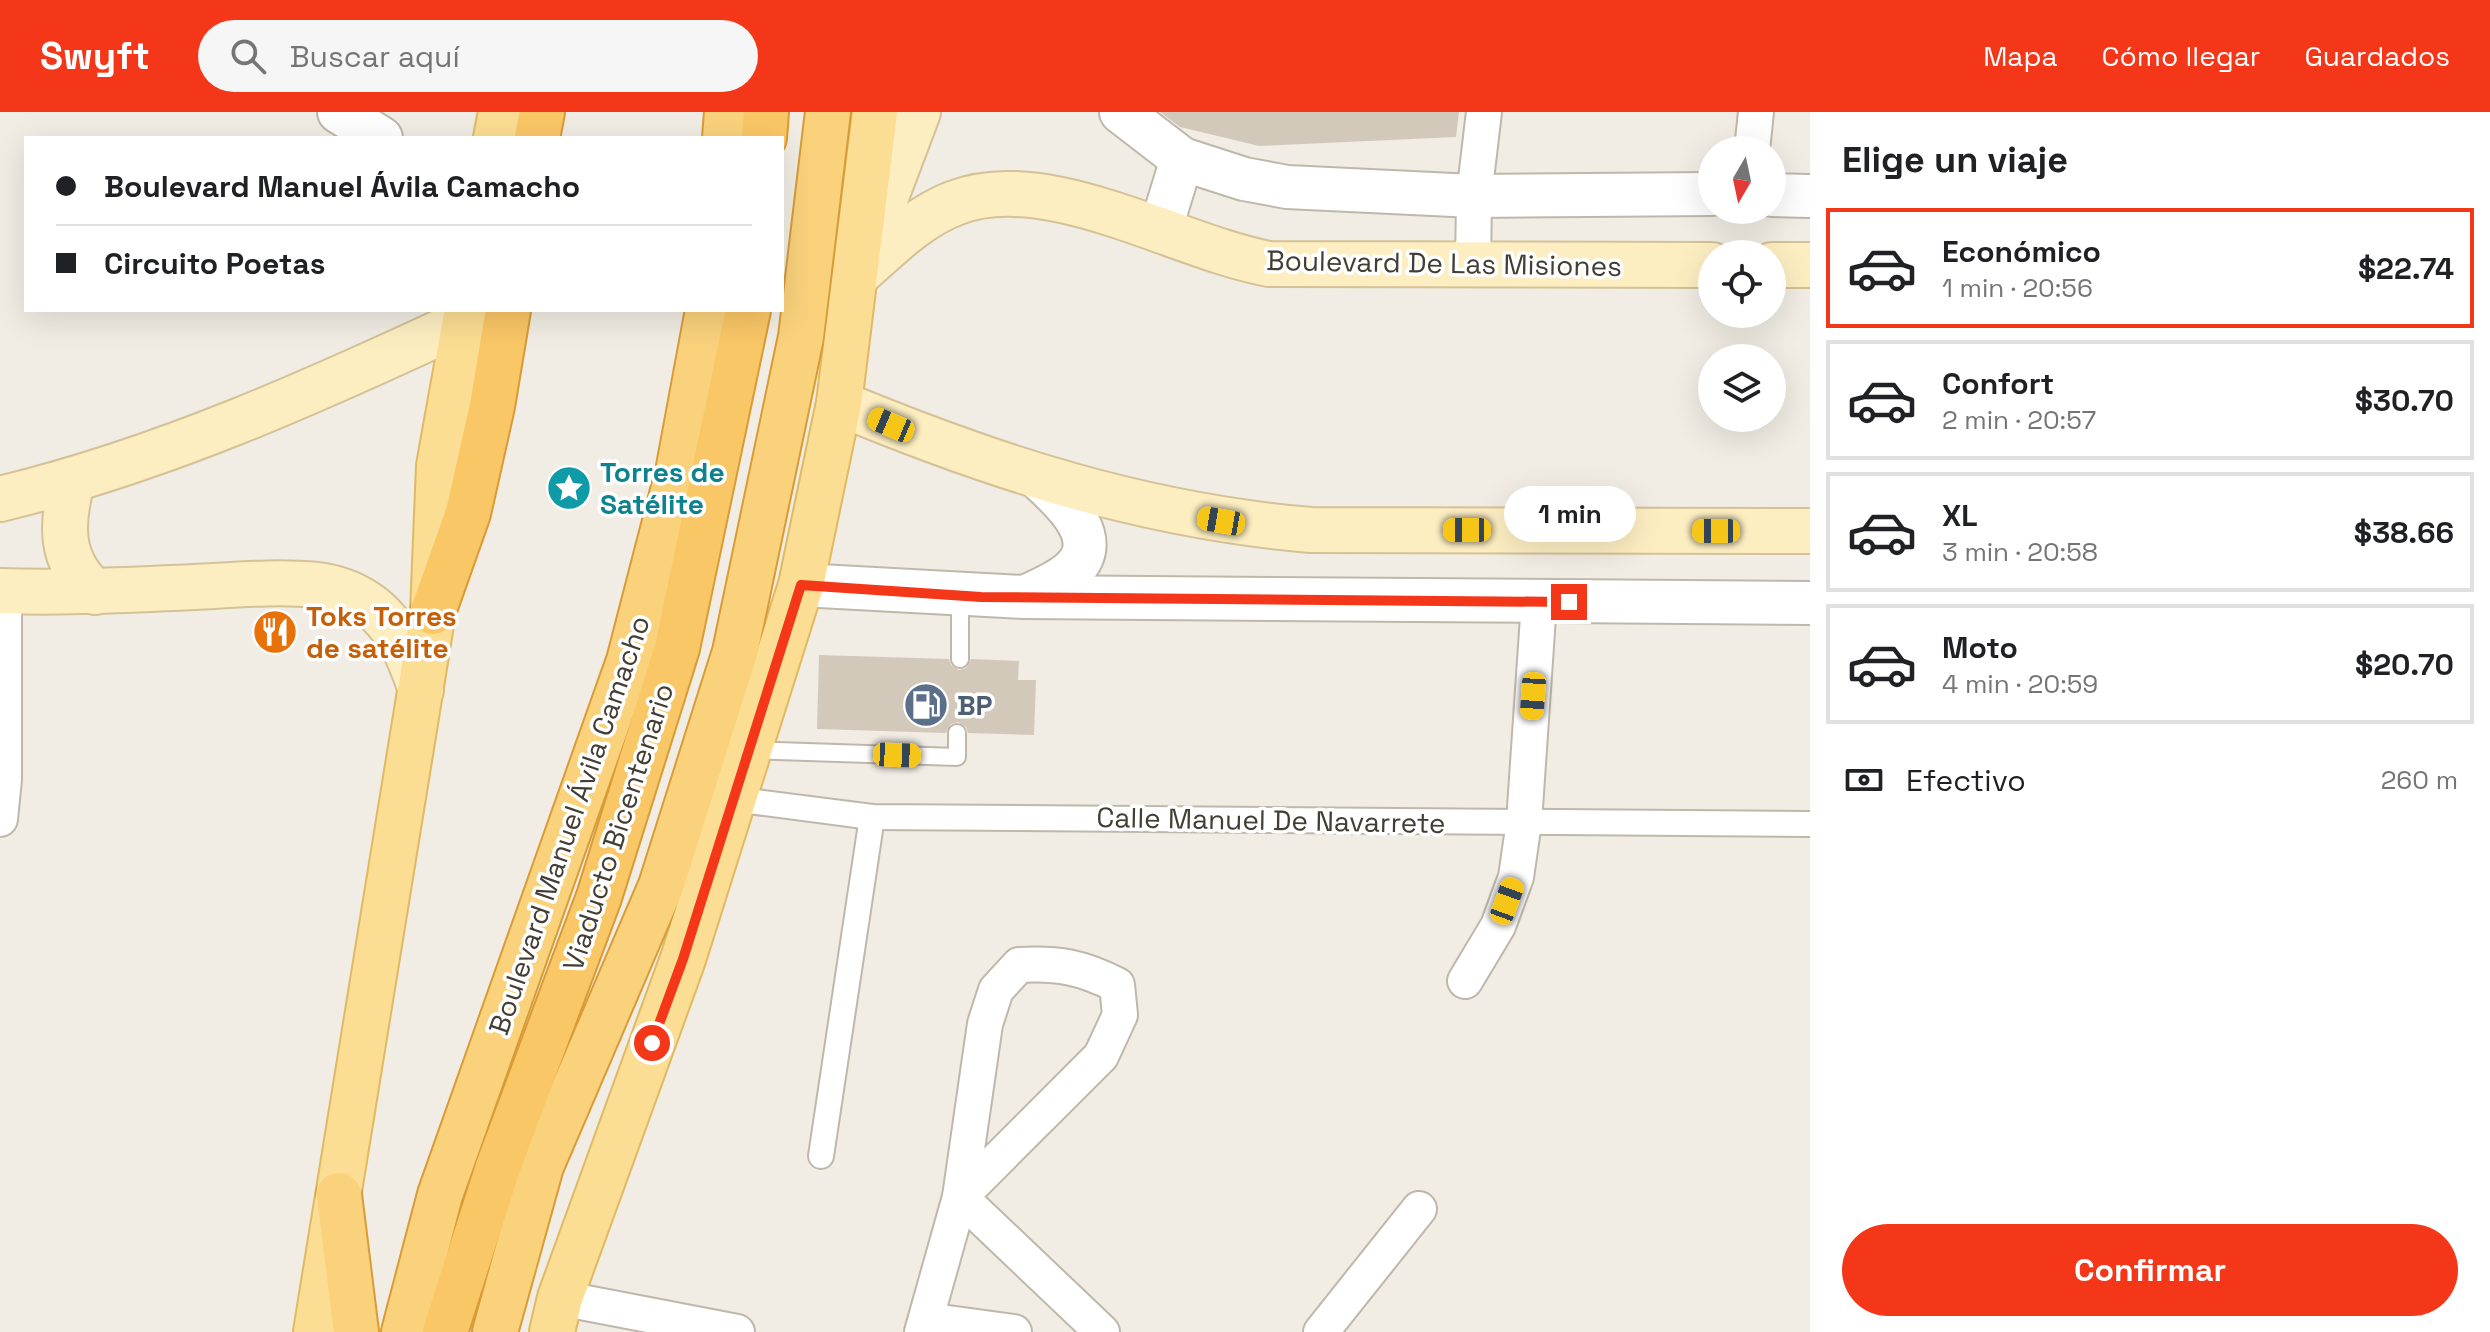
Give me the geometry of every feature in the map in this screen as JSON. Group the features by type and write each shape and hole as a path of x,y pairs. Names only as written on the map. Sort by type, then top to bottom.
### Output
{"highway":[{"path":"506,124 542,112"},
{"path":"725,136 727,112"},
{"path":"764,136 766,112"},
{"path":"495,1332 541,1166 661,886 735,652 801,337 828,112"},
{"path":"433,612 468,513 492,406 508,312"},
{"name":"Boulevard Manuel Ávila Camacho","path":"404,1332 440,1195 629,661 678,472 708,312"},
{"name":"Viaducto Bicentenario","path":"445,1332 498,1167 599,897 677,648 748,312"},
{"path":"339,1195 356,1332"}],"main road":[{"path":"556,1315 683,959 801,585 839,403 875,112"},
{"path":"857,275 918,112"},
{"name":"Boulevard De Las Misiones","path":"857,275 925,218 957,202 997,193 1048,196 1231,257 1269,264 1698,265"},
{"path":"1786,265 1810,265"},
{"path":"316,1332 433,612 439,466 466,315"},
{"path":"0,499 72,482 302,397 466,315"},
{"path":"839,403 943,446 1036,476 1177,513 1243,524 1311,530 1810,531"},
{"path":"72,482 64,519 65,547 76,572 95,592"},
{"path":"2,591 95,592 318,585 349,593 369,604 385,619 408,652 421,690"}],"street":[{"path":"339,112 378,136"},
{"path":"1121,112 1182,159 1244,179 1287,187 1474,196 1698,194"},
{"path":"1473,266 1474,196 1484,112"},
{"path":"1753,136 1756,112"},
{"path":"1160,231 1182,159"},
{"path":"1786,195 1810,196"},
{"path":"1024,597 1071,572 1081,557 1084,542 1078,517 1036,476"},
{"path":"801,585 960,596 1810,603"},
{"path":"0,819 4,779 2,591"},
{"path":"1465,981 1498,926 1516,877 1524,822 1539,602"},
{"name":"Calle Manuel De Navarrete","path":"733,799 872,817 1810,824"},
{"path":"821,1156 872,817"},
{"path":"960,1197 1101,1056 1120,1015 1117,985 1085,969 1051,964 1019,965 996,990 985,1024 960,1197 924,1326 1014,1332"},
{"path":"960,1197 1102,1332"},
{"path":"1321,1332 1419,1209"},
{"path":"556,1315 737,1332"}],"lane":[{"path":"960,596 960,659"},
{"path":"749,750 957,757 957,733"}],"building":[{"path":"1160,112 1459,112 1456,137 1259,146 1180,127"},
{"name":"BP","path":"819,655 949,659 951,665 959,670 966,668 971,659 1019,661 1018,680 1036,680 1034,735 968,733 966,727 958,722 951,724 946,733 817,729"}],"place":[{"name":"Torres de Satélite","path":"569,488"},
{"name":"Toks Torres de satélite","path":"275,632"},
{"name":"BP","path":"926,705"}],"route":[{"path":"652,1043 683,959 801,585 981,597 1569,602"}]}
